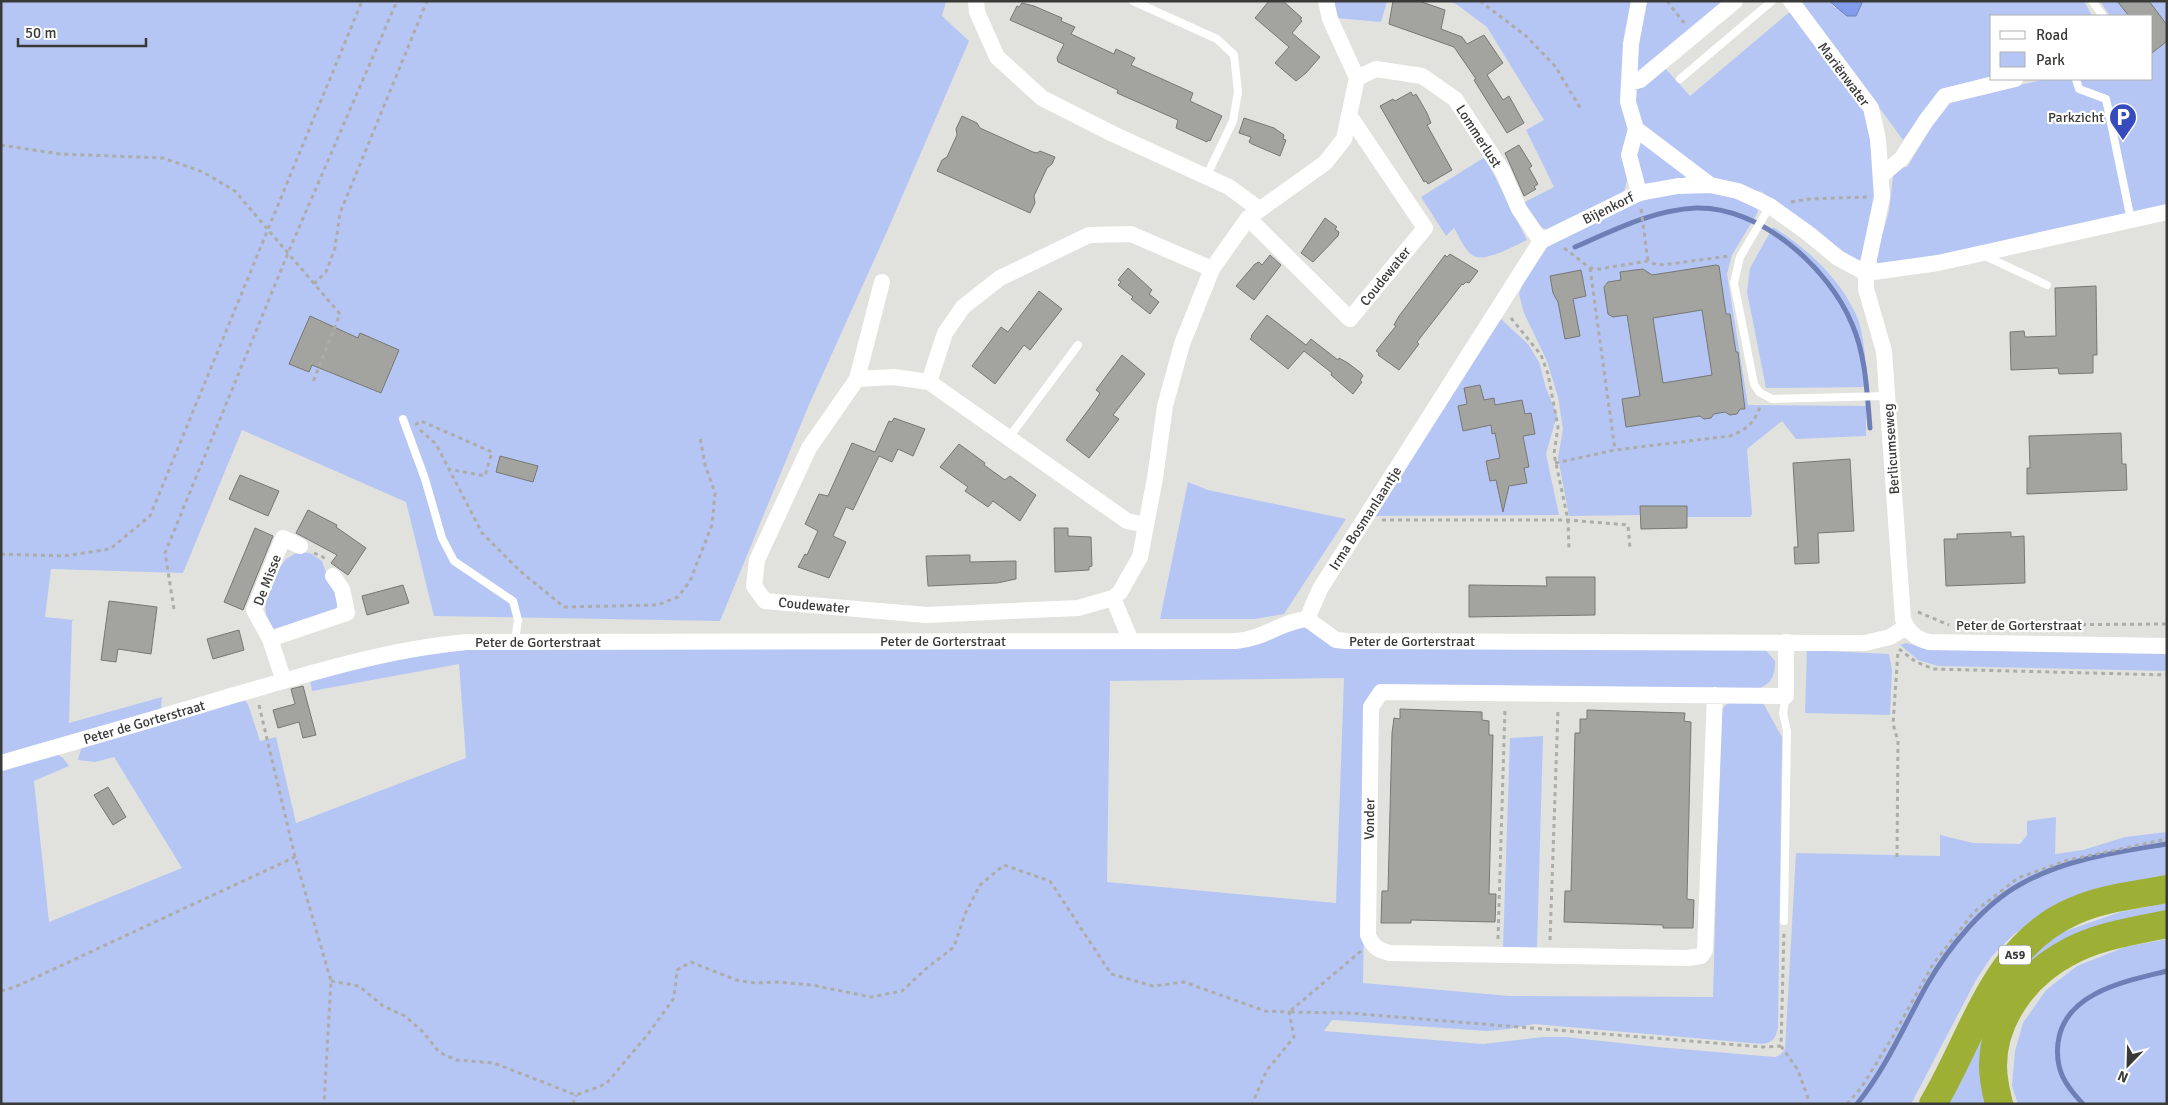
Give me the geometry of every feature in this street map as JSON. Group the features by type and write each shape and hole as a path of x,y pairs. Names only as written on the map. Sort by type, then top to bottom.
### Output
{"highway":[{"name":"A59","path":"1932,1104 1992,987 2008,963 2045,925 2075,910 2115,899 2167,889"},
{"name":"A59","path":"2000,1104 1993,1066 1995,1047 2007,1012 2031,978 2047,965 2069,952 2124,933 2167,924"}],"street":[{"name":"Coudewater","path":"976,1 976,12 997,57 1042,98 1112,134 1229,187 1350,319 1425,228 1349,115"},
{"path":"1131,641 1113,598 1120,592 1140,556 1155,478 1165,406 1182,344 1212,269 1253,214 1325,163 1344,139 1357,78 1330,19 1326,1"},
{"path":"1639,1 1631,44 1628,102 1636,129 1629,155 1640,201"},
{"path":"1629,83 1640,80 1735,1"},
{"name":"Mariënwater","path":"1790,1 1871,108 1878,139 1882,175 1882,197 1866,272"},
{"name":"Lommerlust","path":"1357,78 1376,69 1422,76 1455,99 1503,172 1519,209 1546,239"},
{"path":"1882,175 1902,158 1925,122 1945,96 2011,80"},
{"path":"1636,129 1710,185"},
{"name":"Bijenkorf","path":"1546,239 1678,186 1710,185 1738,191 1767,211 1809,234 1838,258 1866,272"},
{"path":"1866,272 1938,263 2167,212"},
{"path":"929,382 945,333 963,307 1000,278 1089,235 1131,234 1212,269"},
{"path":"1502,306 1546,239"},
{"name":"Berlicumseweg","path":"1866,272 1866,289 1884,351 1883,396 1904,619"},
{"name":"Coudewater","path":"882,282 857,379 809,448 756,560 754,586 765,601 926,615 1078,608 1113,598"},
{"name":"Irma Bosmanlaantje","path":"1307,619 1320,589 1502,306"},
{"path":"857,379 894,377 929,382 1010,436 1127,521 1146,524"},
{"name":"De Misse","path":"284,681 270,639 254,610 283,538 300,546"},
{"path":"270,639 347,613 342,590 333,576"},
{"name":"Peter de Gorterstraat","path":"1,763 284,681 435,645 516,641 1248,640 1258,638 1295,621 1307,619 1336,640 1346,641 1894,643 1904,619"},
{"name":"Peter de Gorterstraat","path":"1904,619 1919,639 1929,642 2167,646"},
{"path":"1786,642 1786,696"},
{"name":"Vonder","path":"1371,943 1368,935 1371,707 1381,692 1786,696"},
{"path":"1371,943 1378,950 1390,953 1687,958 1701,956 1705,950 1715,695"}],"lane":[{"path":"1133,1 1217,39 1234,55 1238,92 1233,120 1206,177"},
{"path":"1680,79 1772,1"},
{"path":"2092,1 2102,15"},
{"path":"2076,80 2079,89 2106,99 2131,220"},
{"path":"1767,211 1740,257 1734,283 1754,384 1759,392 1772,399 1883,396"},
{"path":"1978,254 1998,261 2048,285"},
{"path":"1010,436 1078,345"},
{"path":"403,419 425,479 442,538 454,561 513,600 518,620 516,641"},
{"path":"1784,921 1787,731 1783,713 1786,696"}],"path":[{"path":"1,554 64,556 110,549 150,516 362,1"},
{"path":"174,609 164,553 288,253 396,1"},
{"path":"314,284 326,272 335,248 340,212 427,1"},
{"path":"1480,1 1526,36 1555,66 1582,111"},
{"path":"1667,1 1694,35"},
{"path":"1,145 60,154 163,158 203,172 235,191 340,314 312,382"},
{"path":"1767,211 1808,199 1882,197"},
{"path":"1640,201 1648,261"},
{"path":"1546,239 1590,268 1599,269 1648,261 1657,265 1727,255 1740,257"},
{"path":"1590,268 1616,450"},
{"path":"1502,306 1541,355 1548,374 1558,427 1554,454 1555,463 1568,520 1569,549"},
{"path":"1555,463 1616,450 1730,436 1754,422 1765,395"},
{"path":"403,419 415,425 436,444 482,533 520,571 564,607 658,605 678,597 690,581 712,526 715,494 705,465 700,437"},
{"path":"415,425 422,421 492,452 485,476 448,468"},
{"path":"1364,520 1568,520 1628,525 1630,548"},
{"path":"300,546 323,557 333,576"},
{"name":"Peter de Gorterstraat","path":"1904,619 1916,611 1942,624 1952,625"},
{"name":"Peter de Gorterstraat","path":"2000,625 2167,624"},
{"path":"1894,643 1916,662 1934,669 2167,674"},
{"path":"1894,643 1893,724 1898,741 1897,857"},
{"path":"255,689 295,857 331,981 324,1104"},
{"path":"1498,955 1505,693"},
{"path":"1549,956 1558,694"},
{"path":"1847,1104 1861,1088 1892,1038 1933,964 1974,912 2018,878 2068,860 2167,839"},
{"path":"1,991 15,987 295,857"},
{"path":"331,981 359,986 383,1006 405,1016 423,1032 439,1052 456,1060 494,1063 576,1095 606,1084 648,1034 674,998 677,970 691,962 736,980 755,983 778,982 812,985 871,997 902,991 928,967 954,947 965,914 980,885 1004,865 1050,881 1111,974 1153,986 1184,982 1265,1011 1348,1013 1753,1046 1781,1046"},
{"path":"1784,921 1781,1046 1798,1070 1810,1104"},
{"path":"1289,1012 1371,943"},
{"path":"1252,1104 1267,1070 1294,1037 1289,1012"},
{"path":"573,1104 576,1095"}],"green space":[{"path":"1,1 946,1 942,16 969,41 889,227 808,407 720,621 434,616 406,502 242,430 183,573 51,569 45,617 74,620 72,621 69,723 162,697 161,709 1,756"},
{"path":"1333,1 1387,1 1381,22 1336,18"},
{"path":"1447,1 1634,1 1630,141 1627,181 1623,195 1547,230 1535,224 1521,204 1554,187 1526,130 1544,120 1487,27 1456,4"},
{"path":"1647,1 1730,1 1637,77 1638,41"},
{"path":"1801,1 1829,1 1835,8 1862,3 1861,1 2084,1 2091,15 1990,15 1990,77 1939,90 1903,140"},
{"path":"2100,1 2167,1 2167,206 1921,259 1878,265 1876,258 1889,211 1894,168 1907,167 1947,102 2042,80 2153,80 2153,15 2109,15"},
{"path":"1792,10 1864,109 1877,186 1864,256 1859,262 1819,235 1762,192 1711,178 1650,133 1638,119 1634,89 1665,68 1690,96"},
{"path":"1639,139 1686,176 1683,179 1644,184 1636,155"},
{"path":"1485,157 1527,240 1500,253 1477,257 1472,255 1467,249 1454,228 1446,236 1421,197"},
{"path":"1686,192 1718,193 1757,204 1758,212 1732,255 1727,274 1748,405 1866,406 1866,436 1796,439 1782,421 1747,449 1752,514 1750,517 1687,517 1687,506 1641,506 1640,515 1569,516 1558,458 1563,429 1558,397 1547,361 1524,313 1519,294 1523,283 1548,246 1623,207 1655,197"},
{"path":"1773,227 1811,255 1843,291 1860,326 1869,387 1766,388 1747,292 1750,268"},
{"path":"1501,319 1528,344 1539,362 1546,388 1557,415 1546,454 1559,515 1372,516"},
{"path":"1188,482 1208,490 1346,519 1284,614 1255,619 1160,619"},
{"path":"298,552 310,553 322,561 337,597 336,610 272,630 266,615 265,599 278,570 286,559"},
{"path":"1291,627 1307,627 1318,634 1763,647 1775,661 1772,678 1760,688 1384,687 1368,705 1363,983 1509,996 1713,997 1721,710 1729,702 1762,701 1782,737 1778,1028 1772,1041 1762,1044 1534,1024 1487,1031 1332,1020 1324,1031 1483,1044 1543,1037 1565,1037 1775,1057 1780,1055 1785,1049 1796,853 1940,856 1940,835 1973,843 2020,844 2027,835 2027,821 2056,817 2055,854 2083,850 2125,837 2167,832 2167,876 2039,917 2013,935 1992,956 1976,980 1911,1104 1,1104 1,769 55,753 63,758 69,766 34,781 49,922 182,868 114,757 95,762 78,760 82,745 243,698 248,704 260,741 276,737 296,823 466,758 459,664 312,691 310,680 357,667 458,648 1239,647","holes":["1344,678 1336,903 1107,882 1110,681"]},
{"path":"1906,643 1925,648 2167,651 2167,671 1938,666 1918,660 1900,645"},
{"path":"1807,650 1889,654 1892,670 1890,715 1805,713"},
{"path":"1543,736 1537,948 1503,948 1510,738"},
{"path":"2167,903 2167,911 2024,973 1991,1104 1940,1104 2026,958 2060,933 2120,912"},
{"path":"2167,939 2167,1104 2018,1104 2012,1086 2015,1051 2023,1023 2046,990 2077,966 2125,947"}],"water":[{"path":"1829,1 1861,1 1862,3 1856,16 1847,16"}],"building":[{"path":"1269,1 1283,1 1302,18 1300,19 1302,21 1292,33 1320,57 1296,81 1275,63 1289,47 1255,18"},
{"path":"1393,1 1419,1 1445,10 1441,29 1462,37 1467,44 1484,35 1503,63 1487,75 1503,100 1509,96 1524,123 1507,133 1474,80 1476,79 1454,47 1389,24"},
{"path":"2117,1 2149,1 2167,25 2167,41 2153,52 2153,15 2128,15"},
{"path":"1022,3 1062,18 1061,21 1075,27 1071,34 1114,54 1116,49 1135,58 1131,65 1193,93 1190,101 1222,116 1210,141 1208,140 1207,142 1176,128 1178,120 1117,93 1118,90 1058,62 1057,58 1064,44 1010,20 1017,6 1019,7"},
{"path":"1411,92 1413,96 1416,94 1427,113 1431,123 1427,125 1452,170 1428,184 1426,181 1424,182 1380,106 1393,99 1395,101"},
{"path":"962,116 977,123 980,128 1033,152 1037,153 1040,151 1055,157 1052,164 1047,168 1034,196 1035,203 1030,213 937,171 942,160 947,157 957,135 956,129"},
{"path":"1244,118 1274,128 1284,135 1283,139 1286,140 1280,156 1252,144 1249,142 1251,137 1239,133"},
{"path":"1519,145 1532,166 1529,168 1538,184 1534,187 1536,189 1524,196 1505,153"},
{"path":"1325,218 1337,227 1335,229 1339,232 1338,236 1313,262 1301,253"},
{"path":"1450,254 1478,271 1469,283 1462,284 1417,342 1419,344 1399,370 1378,355 1379,353 1376,351 1396,326 1394,325 1399,316 1445,255 1447,257"},
{"path":"1270,255 1281,265 1254,300 1236,286 1255,264 1259,262 1262,265"},
{"path":"1719,266 1726,314 1730,314 1736,352 1738,352 1745,409 1740,409 1737,414 1730,415 1725,412 1714,414 1711,418 1704,419 1700,416 1626,427 1622,399 1640,396 1627,315 1613,317 1608,314 1604,287 1608,282 1621,280 1620,272 1643,269 1652,275","holes":["1702,310 1712,375 1663,383 1653,318"]},
{"path":"1128,268 1152,290 1149,294 1159,302 1150,314 1131,299 1133,297 1118,285 1121,282 1118,280"},
{"path":"1581,270 1586,296 1573,299 1580,336 1565,339 1558,302 1553,293 1550,276"},
{"path":"2096,286 2097,355 2093,355 2093,373 2059,374 2058,368 2011,370 2010,332 2024,331 2025,337 2056,336 2055,288"},
{"path":"1039,291 1062,309 1030,350 1024,345 995,384 972,366 1001,327 1008,332"},
{"path":"1267,315 1306,345 1311,339 1338,360 1339,358 1348,363 1361,373 1363,376 1360,380 1362,382 1353,394 1331,375 1332,373 1304,351 1288,369 1250,339"},
{"path":"310,316 358,338 360,333 399,350 381,393 312,365 309,372 289,364"},
{"path":"1122,355 1145,374 1113,415 1119,419 1089,458 1066,440 1095,401 1100,393 1096,390"},
{"path":"1480,385 1484,400 1494,398 1495,405 1522,400 1525,414 1531,413 1535,434 1523,436 1529,467 1524,468 1527,483 1509,486 1503,512 1496,480 1490,481 1486,461 1500,458 1495,433 1492,434 1491,425 1463,431 1458,406 1467,404 1464,388"},
{"path":"894,418 925,429 913,456 898,449 892,462 879,456 853,510 846,507 833,536 846,542 829,578 798,567 805,554 807,555 818,531 805,524 819,494 828,496 852,443 875,452 889,421 892,422"},
{"path":"2121,433 2122,464 2126,464 2127,490 2027,494 2027,468 2030,468 2029,436"},
{"path":"959,444 1005,480 1010,476 1036,495 1020,521 993,501 988,507 965,491 968,487 940,467"},
{"path":"500,456 538,466 533,482 496,472"},
{"path":"1850,459 1854,531 1818,533 1819,563 1795,564 1794,547 1798,547 1793,463"},
{"path":"240,475 279,491 268,516 229,499"},
{"path":"1640,506 1687,506 1687,528 1641,529"},
{"path":"308,510 337,525 336,527 366,548 348,575 331,563 337,555 296,533"},
{"path":"255,528 273,536 243,610 224,602"},
{"path":"1054,528 1068,528 1068,536 1091,537 1092,566 1089,567 1089,570 1055,572"},
{"path":"2011,532 2011,537 2024,536 2025,583 1946,586 1944,539 1957,539 1957,534"},
{"path":"970,555 970,562 1016,561 1016,579 997,583 928,586 926,556"},
{"path":"1546,577 1595,577 1595,615 1469,617 1469,585 1547,586"},
{"path":"403,585 409,603 367,615 362,596"},
{"path":"109,601 157,607 151,654 118,649 116,662 101,660"},
{"path":"239,630 244,650 213,659 207,639"},
{"path":"303,686 316,735 303,738 299,722 278,728 273,710 295,704 291,689"},
{"path":"1400,709 1482,712 1482,720 1489,721 1489,735 1493,735 1489,894 1496,894 1495,922 1411,920 1411,923 1381,923 1382,891 1388,891 1392,733 1394,718 1400,719"},
{"path":"1587,710 1685,713 1684,721 1691,722 1687,899 1694,900 1693,928 1663,928 1663,925 1564,922 1565,891 1571,891 1575,733 1580,733 1580,719 1587,719"},
{"path":"108,787 126,817 113,825 94,795"}],"waterway":[{"path":"1575,247 1649,217 1696,208 1720,210 1744,217 1767,229 1789,244 1827,282 1852,324 1857,336 1865,375 1870,428"},
{"path":"1857,1104 1887,1060 1928,983 1946,955 1968,928 1994,903 2021,884 2055,868 2092,858 2167,844"},
{"path":"2083,1104 2066,1083 2060,1069 2057,1053 2063,1026 2072,1012 2085,1000 2100,992 2134,979 2167,971"}],"place":[{"name":"Parkzicht","path":"2123,141"}]}
